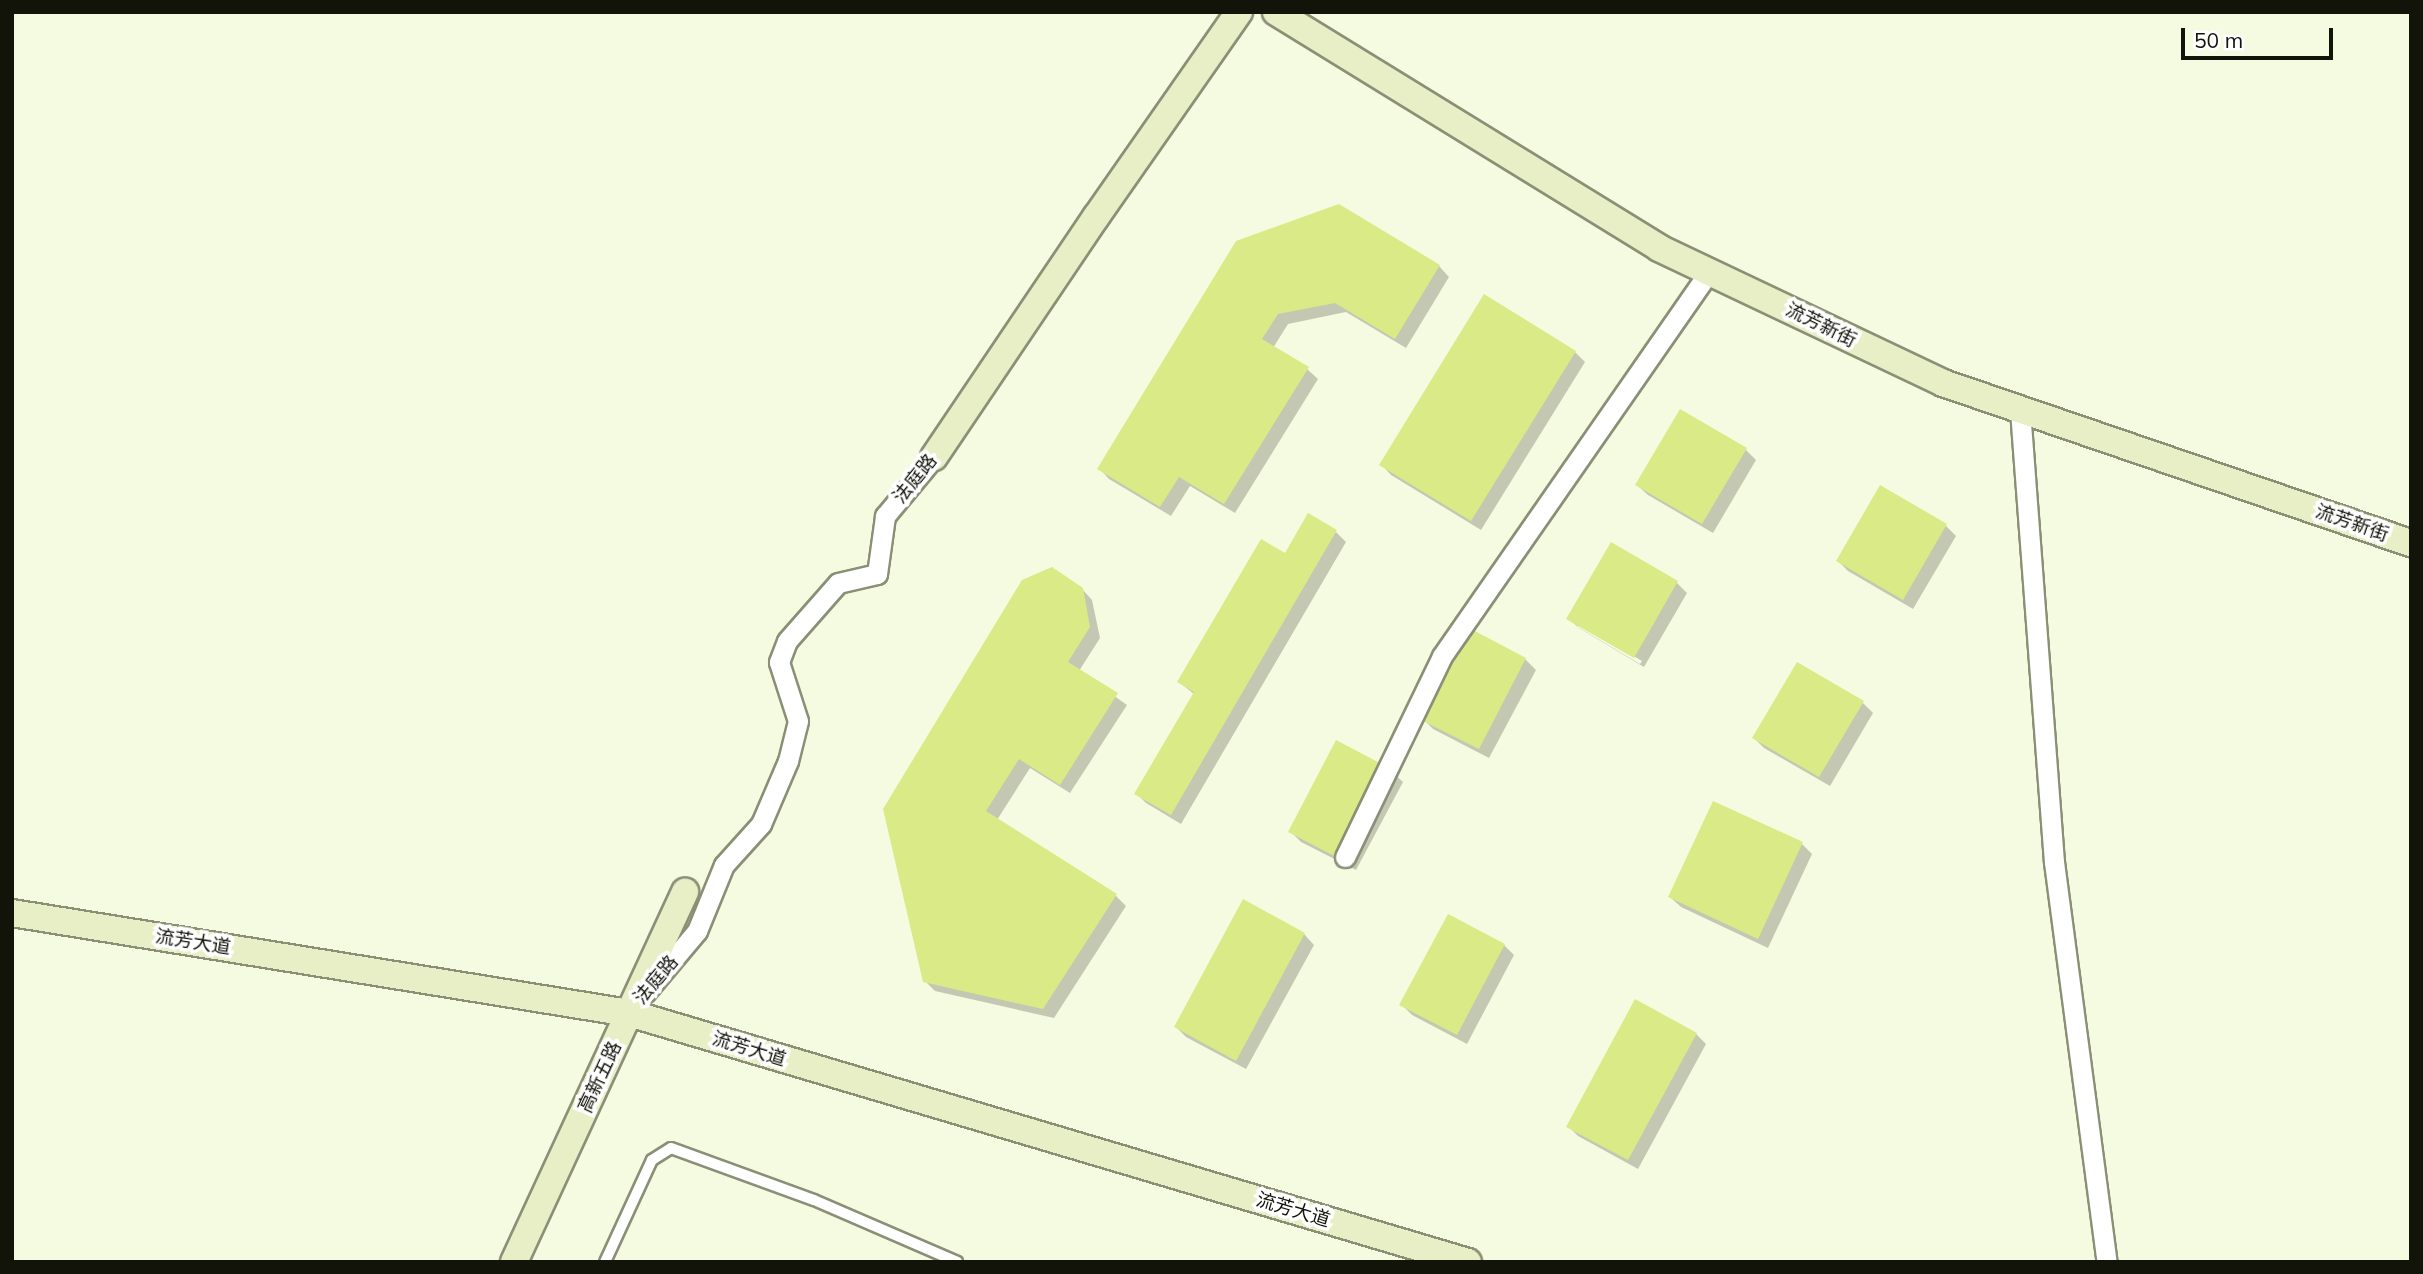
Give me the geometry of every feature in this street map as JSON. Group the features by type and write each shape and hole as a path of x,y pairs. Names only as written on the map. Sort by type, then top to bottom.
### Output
{"main road":[{"name":"法庭路","path":"934,457 1239,12"},
{"name":"流芳新街","path":"1276,12 1659,248 1943,383 2411,544"},
{"name":"高新五路","path":"514,1262 685,892"},
{"name":"流芳大道","path":"12,913 629,1013 1468,1262"}],"street":[{"path":"1345,857 1442,656 1709,272"},
{"path":"2020,410 2054,862 2106,1262"},
{"name":"法庭路","path":"629,1013 697,931 724,865 761,824 788,761 798,720 779,662 787,641 838,583 877,574 885,516 934,457"}],"lane":[{"path":"605,1262 652,1160 671,1148 814,1199 957,1262"}],"building":[{"path":"1339,204 1440,265 1395,339 1335,303 1278,314 1262,339 1309,367 1224,504 1179,477 1160,507 1097,469 1236,241"},
{"path":"1484,294 1576,351 1471,521 1379,465"},
{"path":"1680,409 1747,448 1702,524 1635,485"},
{"path":"1880,485 1947,524 1903,600 1836,561"},
{"path":"1308,513 1337,530 1171,815 1134,794 1194,692 1177,682 1261,539 1285,553"},
{"path":"1611,542 1678,581 1634,658 1566,619"},
{"path":"1052,567 1083,588 1090,627 1068,662 1118,693 1060,785 1019,759 986,811 1117,894 1043,1009 923,982 883,809 1022,580"},
{"path":"1469,628 1526,658 1479,749 1421,720"},
{"path":"1797,662 1864,701 1819,777 1752,738"},
{"path":"1336,740 1393,770 1346,862 1288,832"},
{"path":"1713,801 1803,842 1758,939 1668,897"},
{"path":"1243,899 1305,933 1236,1061 1174,1027"},
{"path":"1448,914 1505,944 1457,1035 1399,1005"},
{"path":"1635,999 1697,1033 1628,1160 1566,1127"}]}
